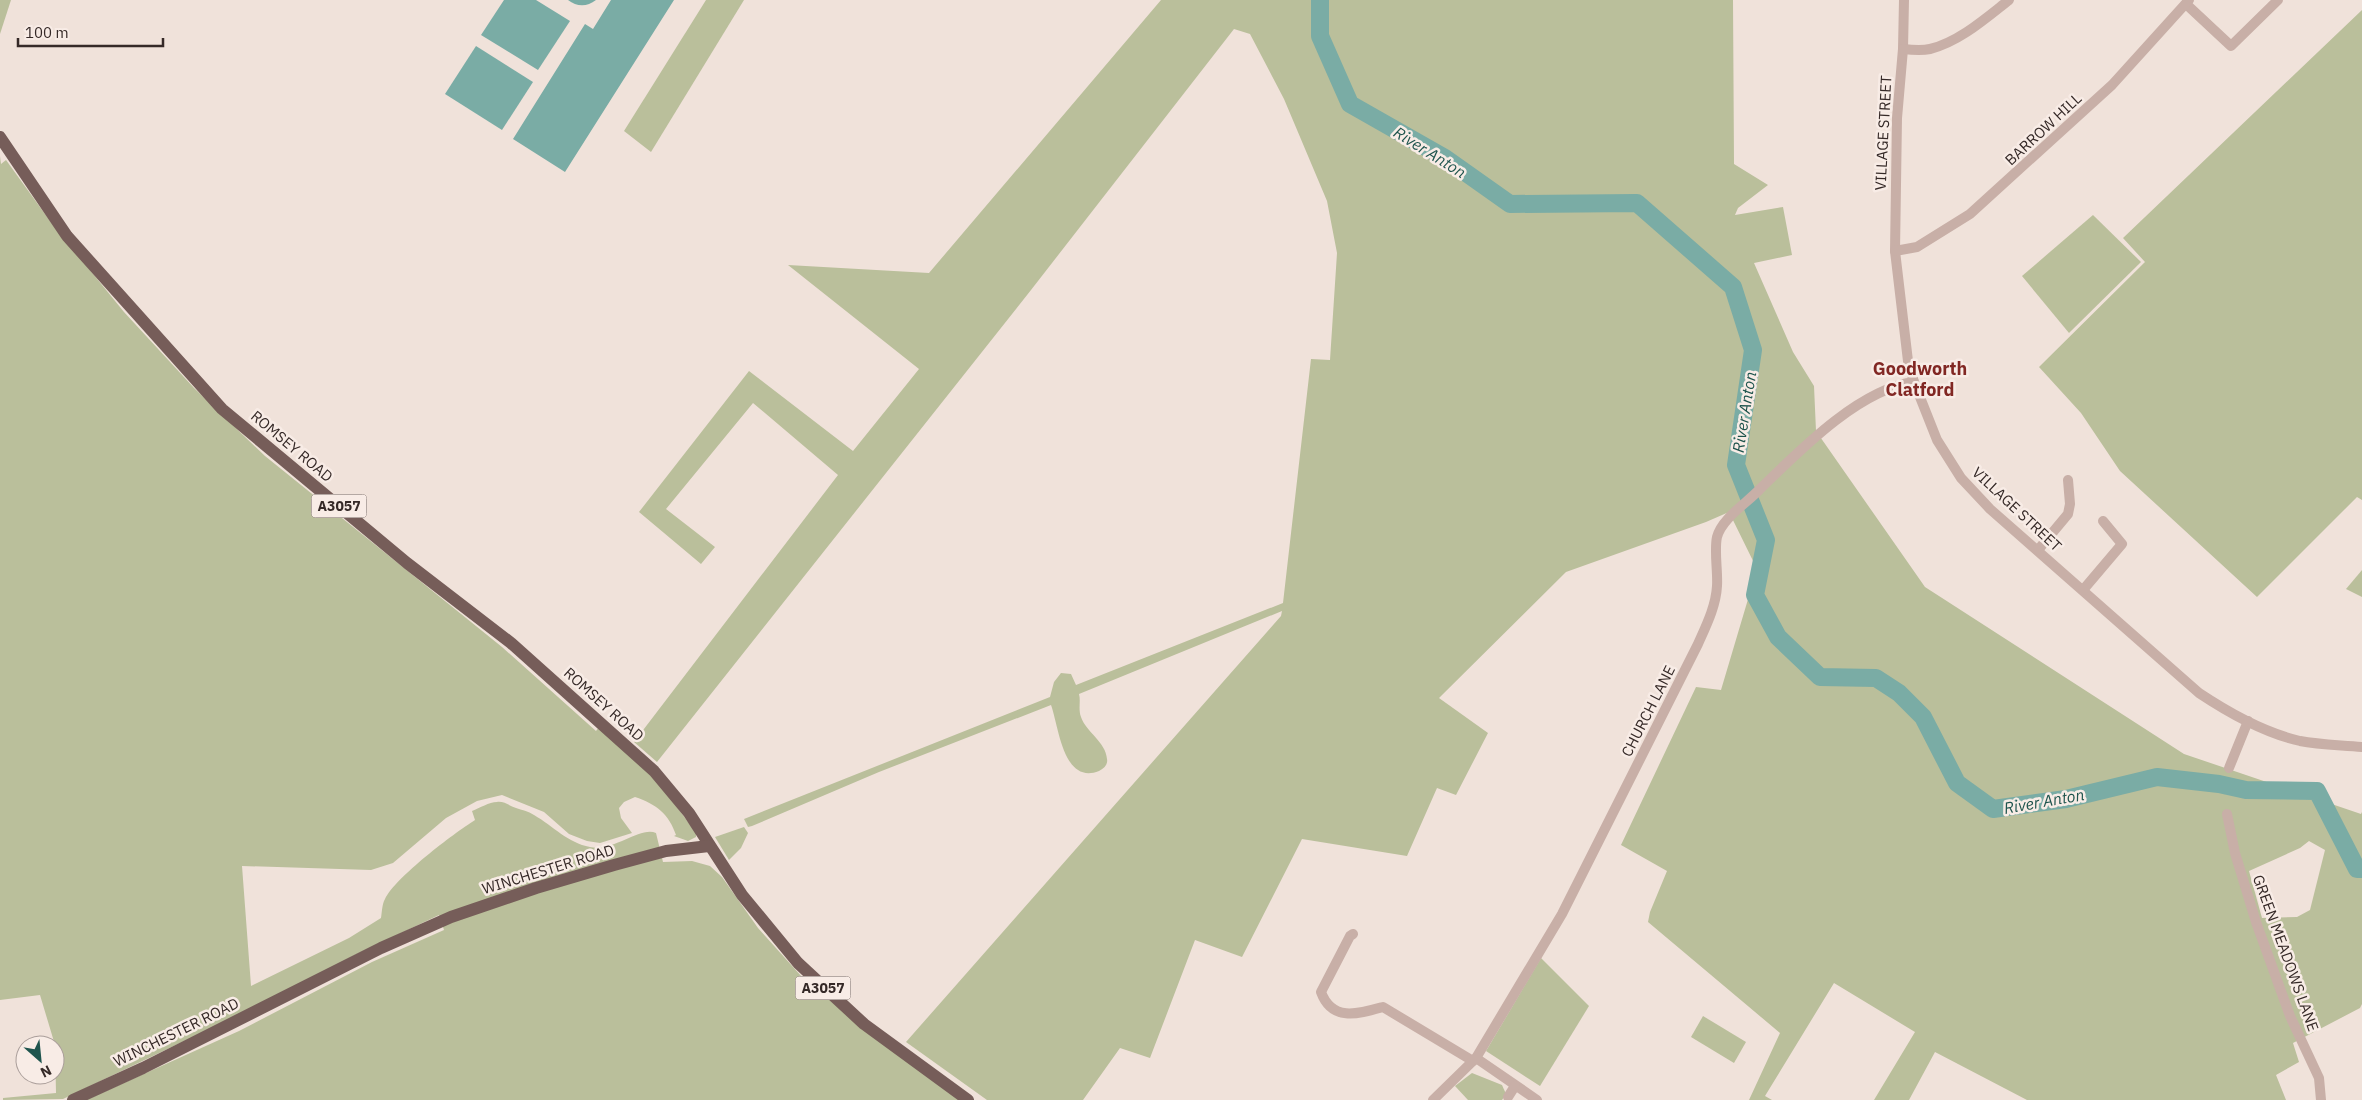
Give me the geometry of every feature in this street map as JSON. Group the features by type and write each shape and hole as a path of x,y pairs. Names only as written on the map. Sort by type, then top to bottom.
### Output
{"main road":[{"name":"ROMSEY ROAD","path":"0,137 67,236 222,409 407,562 511,643 626,745 654,771 672,792 689,813 708,846"},
{"name":"WINCHESTER ROAD","path":"73,1100 143,1068 381,948 451,917 536,888 614,865 666,851 708,846"},
{"name":"A3057","path":"708,846 742,895 781,944 817,984 864,1024 968,1100"}],"street":[{"name":"VILLAGE STREET","path":"1904,0 1903,49 1896,118 1895,251 1908,361 1914,382 1937,440 1961,478 1990,509 2199,693 2222,709 2248,721 2300,740 2362,747"},
{"path":"1903,49 1921,50 1939,46 1982,21 2009,0"},
{"path":"2188,2 2231,46 2278,0"},
{"name":"BARROW HILL","path":"1895,251 1917,247 1970,214 2112,85 2188,2"},
{"name":"CHURCH LANE","path":"1433,1100 1475,1060 1562,914 1710,617 1717,588 1717,537 1728,520 1793,455 1860,405 1885,389 1914,382"},
{"path":"2038,550 2068,514 2070,504 2068,480"},
{"path":"2083,590 2122,544 2103,521"},
{"path":"2228,768 2248,721"},
{"name":"GREEN MEADOWS LANE","path":"2227,814 2235,852 2256,922 2290,1016 2319,1078 2322,1100"},
{"path":"1353,934 1350,936 1321,992 1325,1004 1342,1014 1364,1013 1383,1007 1475,1060 1538,1100"},
{"path":"1508,1097 1515,1086"}],"green space":[{"path":"0,0 11,0 0,34"},
{"path":"706,0 744,0 651,152 624,131"},
{"path":"1161,0 1733,0 1734,164 1768,185 1738,208 1735,215 1783,207 1792,255 1754,263 1793,352 1814,386 1816,431 1925,587 2184,754 2361,814 2362,812 2362,1004 2360,1008 2293,1043 2299,1062 2276,1075 2286,1100 2027,1100 1935,1052 1909,1100 1874,1100 1915,1032 1834,983 1765,1096 1772,1100 1749,1100 1780,1033 1648,922 1650,912 1667,871 1621,845 1696,687 1721,690 1757,569 1729,512 1566,572 1439,698 1488,733 1456,795 1437,788 1407,856 1302,839 1242,957 1195,940 1150,1058 1120,1048 1083,1100 987,1100 906,1042 1281,616 1282,611 1079,694 1081,717 1106,753 1106,764 1099,771 1087,773 1077,770 1070,762 1064,752 1051,705 879,772 752,826 748,827 744,819 1050,697 1054,682 1061,673 1071,674 1076,685 1283,603 1311,359 1330,360 1337,253 1327,201 1284,99 1250,34 1234,29 1031,290 657,762 634,742 838,475 753,403 666,509 715,547 701,564 639,512 749,371 853,451 919,369 788,265 929,273","holes":["2309,841 2325,850 2310,910 2297,917 2262,918 2249,871 2300,848"]},
{"path":"2362,10 2362,500 2357,497 2257,597 2120,471 2081,413 2039,367 2145,262 2123,238"},
{"path":"0,156 1,164 6,160 50,221 124,312 194,388 265,456 502,647 596,731 599,727 658,781 696,833 696,837 688,841 674,836 676,835 670,821 661,811 635,797 624,802 619,808 621,818 632,833 600,843 587,841 569,834 544,812 502,795 477,801 446,818 393,863 371,870 242,866 251,986 349,938 381,918 384,901 401,879 426,856 475,820 472,811 491,803 502,802 532,814 582,845 599,848 650,832 656,833 663,862 692,861 710,866 722,877 758,928 802,977 883,1044 962,1100 86,1100 239,1031 372,962 444,930 439,915 355,955 270,1000 63,1099 3,1100 3,1098 56,1093 56,1085 65,1085 65,1035 52,1035 40,995 0,1000"},
{"path":"2093,215 2141,262 2069,333 2022,276"},
{"path":"2362,570 2362,597 2346,589"},
{"path":"744,827 748,833 741,848 729,860 715,837"},
{"path":"1541,958 1589,1006 1540,1086 1486,1051"},
{"path":"1703,1016 1746,1042 1734,1063 1691,1037"},
{"path":"1472,1073 1502,1085 1506,1094 1502,1100 1468,1100 1455,1086"}],"water":[{"path":"504,0 536,0 570,21 538,70 481,35"},
{"path":"568,0 596,0 582,5"},
{"path":"611,0 674,0 565,172 513,139 585,24 593,29"},
{"path":"476,46 533,82 502,130 445,94"}],"waterway":[{"name":"River Anton","path":"1320,0 1320,36 1350,104 1445,158 1510,204 1637,203 1733,287 1753,350 1736,465 1766,540 1755,595 1778,637 1820,677 1876,678 1899,693 1923,717 1957,783 1993,809 2066,799 2157,777 2219,784 2246,790 2317,791 2357,869 2362,869"}],"district":[{"name":"Goodworth Clatford","path":"1920,378"}]}
